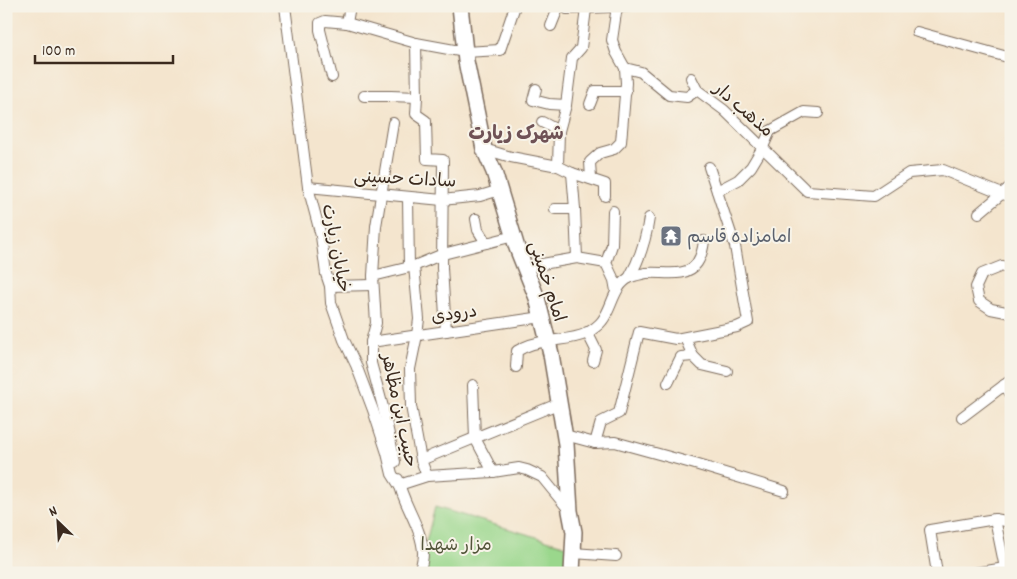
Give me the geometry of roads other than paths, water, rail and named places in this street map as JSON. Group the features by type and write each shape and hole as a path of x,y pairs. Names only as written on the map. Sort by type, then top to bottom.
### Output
{"street":[{"path":"347,22 350,6"},
{"name":"امام خمینی","path":"460,6 465,52 484,149 494,172 514,236 537,298 548,341 565,435 570,511 574,532 572,573"},
{"path":"332,77 320,30 320,23 325,20 347,22 416,43 465,52 500,50 515,6"},
{"path":"551,26 561,6 567,9 632,6"},
{"name":"خیابان زیارت","path":"288,7 308,186 321,236 326,274 330,286 331,303 373,410 392,474 399,485"},
{"path":"591,179 590,162 600,153 614,149 621,142 626,83 625,68 612,40 617,7"},
{"path":"558,166 558,131 566,105 572,58 582,48 586,9"},
{"path":"917,32 1011,58"},
{"path":"416,43 416,114 426,121 427,159 442,160 442,268 446,331"},
{"name":"مذهب دار","path":"625,68 641,72 669,95 687,97 697,90 724,110 807,191 874,196 908,173 942,170 1006,195"},
{"path":"691,78 697,90"},
{"path":"536,89 533,100 549,104 566,105"},
{"path":"590,104 595,91 626,91"},
{"path":"364,96 417,97"},
{"path":"717,191 738,180 751,167 770,131 804,112 818,113"},
{"path":"542,122 558,131"},
{"name":"حبیب ابن مظاهر","path":"393,123 376,226 373,280 376,323 371,342 370,363 383,407 399,485 427,476 493,472 519,468 542,477 570,511"},
{"path":"484,149 511,157 558,166 572,173 605,184 605,196"},
{"path":"595,443 601,422 619,413 639,332 676,339 737,327 748,322 735,246 709,167"},
{"path":"572,173 576,258"},
{"name":"سادات حسینی","path":"308,186 442,200 480,196 500,190"},
{"path":"978,213 1006,195 1011,186"},
{"path":"408,197 411,266 419,319 410,369 411,406 421,460 427,476"},
{"path":"555,209 575,209"},
{"path":"613,211 612,245 606,262 614,280 616,291"},
{"path":"516,368 517,351 527,345 570,338 587,332 602,321 611,306 616,291 629,278 638,260 649,218"},
{"path":"476,219 478,230 486,243"},
{"path":"330,286 373,280 442,254 514,236"},
{"path":"629,278 644,273 667,274 684,272 696,265 704,242"},
{"path":"525,267 576,258 606,262"},
{"path":"1006,267 982,274 976,287 980,301 991,309 1011,313"},
{"name":"درودی","path":"371,342 542,317"},
{"path":"587,332 596,350 593,360"},
{"path":"685,338 693,356 702,365 727,371"},
{"path":"668,383 681,357 693,356"},
{"path":"962,417 1007,382 1011,396"},
{"path":"473,386 475,438 493,472"},
{"path":"421,460 560,403"},
{"path":"565,435 595,443 615,442 784,491"},
{"path":"399,485 420,538 423,555 419,573"},
{"path":"937,573 930,530 995,519 1011,522"},
{"path":"974,573 1007,570 995,519"},
{"path":"573,553 616,556"}],"place":[{"name":"امامزاده قاسم","path":"671,236"}],"district":[{"name":"شهرک زیارت","path":"516,132"}],"park label":[{"name":"مزار شهدا","path":"456,544"}]}
